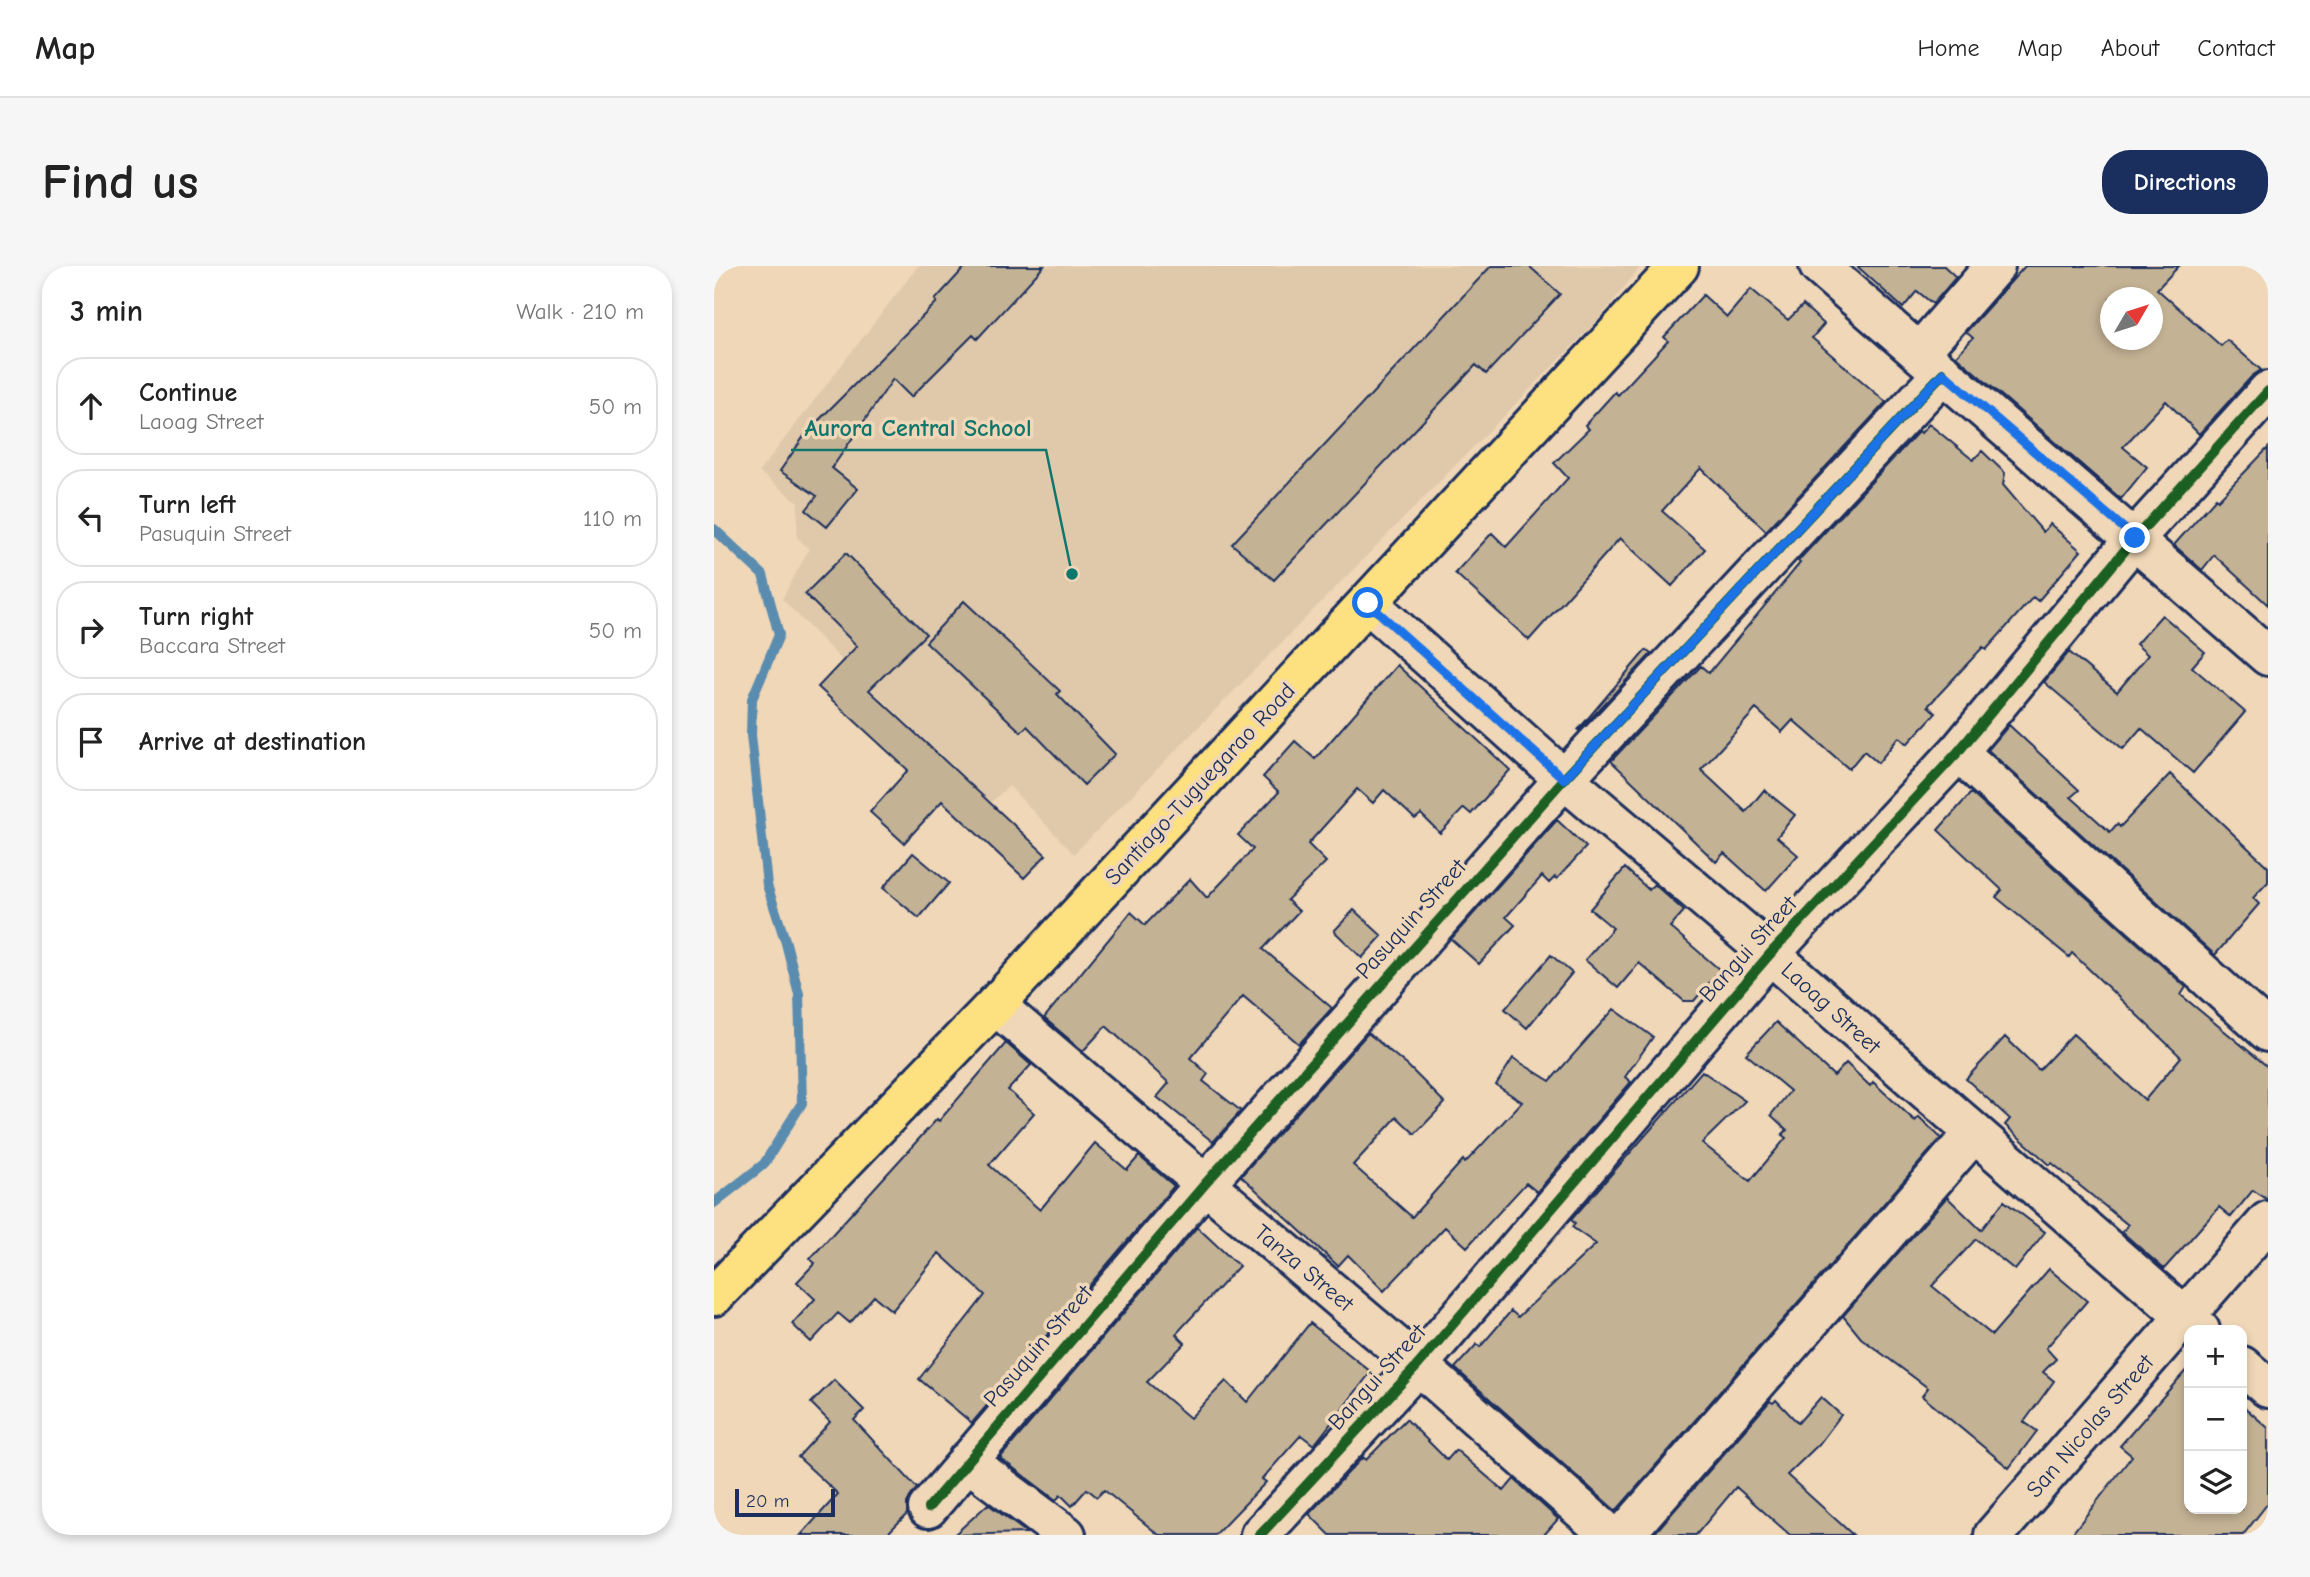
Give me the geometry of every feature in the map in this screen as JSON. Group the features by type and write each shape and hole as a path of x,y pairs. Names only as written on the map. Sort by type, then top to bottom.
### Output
{"highway":[{"name":"Santiago-Tuguegarao Road","path":"721,1289 995,1005 1679,266"}],"street":[{"path":"1819,266 2268,656"},
{"name":"Pasuquin Street","path":"928,1508 1205,1184 1931,363 1995,266"},
{"name":"Bangui Street","path":"1260,1535 1418,1365 1770,954 1958,752 2135,538 2268,391"},
{"name":"Laoag Street","path":"1368,603 1564,779 1770,954 2193,1324"},
{"path":"1958,752 2268,1032"},
{"name":"Tanza Street","path":"995,1005 1418,1365 1611,1535"},
{"path":"1624,1535 1973,1134"},
{"name":"San Nicolas Street","path":"1994,1535 2193,1324 2268,1221"},
{"path":"2247,1370 2268,1388"},
{"path":"967,1461 1066,1535"}],"shaded area":[{"path":"918,266 1641,266 1600,318 1074,854 1009,786 991,802 858,677 782,599 809,549 797,537 798,502 759,472"}],"building":[{"path":"966,266 1044,266 977,339 973,335 911,397 893,379 832,468 858,489 827,527 806,510 817,496 780,471 807,432 937,302 935,300"},
{"path":"1491,266 1529,266 1560,294 1486,374 1476,365 1274,580 1232,544"},
{"path":"1857,266 1944,266 1956,277 1933,304 1917,291 1903,308"},
{"path":"2025,266 2179,266 2159,287 2100,287 2100,350 2163,350 2163,294 2221,346 2227,340 2261,370 2252,376 2199,434 2166,401 2123,447 2147,467 2121,499 1956,356 1973,338 1966,332"},
{"path":"1751,289 1788,320 1803,305 1824,324 1812,338 1886,402 1766,531 1701,468 1662,511 1705,549 1672,586 1620,538 1529,640 1455,573 1492,533 1506,547 1568,478 1554,463 1589,429 1585,425 1615,392 1618,395 1668,341 1664,337 1703,295 1727,317"},
{"path":"1929,424 1973,460 1982,451 2005,473 2003,485 2043,532 2050,524 2081,551 2038,601 2033,597 1986,650 1983,647 1928,706 1936,713 1907,744 1899,737 1878,763 1864,751 1849,769 1793,720 1782,732 1756,709 1701,770 1746,812 1764,790 1795,815 1777,837 1798,855 1766,891 1724,853 1716,862 1611,761 1701,666 1709,673 1800,563 1798,561 1919,431 1921,433"},
{"path":"2268,448 2268,605 2214,555 2202,570 2174,545 2216,498 2218,500"},
{"path":"846,553 926,634 869,690 1046,855 1024,878 942,801 904,843 870,812 908,770 818,687 857,646 805,594"},
{"path":"964,601 1060,691 1057,694 1115,754 1084,785 1027,726 1021,732 926,642"},
{"path":"2162,615 2205,652 2192,667 2245,712 2193,773 2141,728 2123,749 2044,682 2069,652 2117,692 2148,655 2136,644"},
{"path":"1646,650 1651,654 1579,731 1578,730"},
{"path":"1397,665 1510,770 1471,814 1464,808 1440,833 1421,814 1415,819 1384,790 1373,803 1357,789 1308,844 1326,862 1287,900 1299,911 1263,949 1332,1008 1299,1044 1243,996 1190,1058 1208,1074 1203,1081 1241,1111 1213,1142 1157,1097 1169,1083 1106,1026 1083,1051 1044,1018 1131,912 1145,925 1190,879 1207,898 1253,849 1238,835 1279,792 1263,777 1295,741 1315,759"},
{"path":"2009,725 2079,790 2071,797 2110,832 2117,824 2120,827 2170,774 2268,867 2268,882 2253,898 2259,904 2215,955 1988,750"},
{"path":"1971,793 2186,987 2181,995 2268,1067 2268,1200 2253,1190 2231,1217 2219,1207 2164,1269 2122,1232 2128,1225 2052,1163 2050,1165 2005,1125 2010,1119 1966,1079 2005,1037 2039,1070 2073,1034 2145,1100 2181,1057 2072,953 2069,957 1996,897 2002,890 1938,830"},
{"path":"1557,820 1586,847 1557,879 1555,877 1549,883 1542,876 1506,917 1515,925 1479,964 1451,939"},
{"path":"913,853 949,883 919,918 883,888"},
{"path":"1625,868 1649,890 1654,884 1684,911 1670,927 1720,970 1694,1001 1684,1001 1639,963 1618,988 1585,960 1613,928 1590,909"},
{"path":"1354,910 1382,936 1362,958 1334,931"},
{"path":"1551,955 1572,973 1527,1028 1505,1009"},
{"path":"1614,1009 1653,1037 1625,1077 1631,1082 1537,1192 1526,1183 1467,1247 1445,1227 1384,1291 1348,1255 1338,1266 1241,1176 1368,1033 1408,1066 1445,1103 1415,1134 1397,1117 1353,1165 1412,1217 1463,1160 1465,1163 1522,1102 1496,1085 1513,1058 1550,1081"},
{"path":"1776,1022 1834,1076 1846,1063 1870,1086 1873,1082 1915,1121 1919,1117 1941,1138 1616,1511 1455,1368 1477,1344 1480,1347 1511,1311 1518,1317 1596,1244 1572,1227 1575,1223 1571,1220 1702,1071 1745,1101 1702,1143 1750,1181 1786,1138 1782,1135 1787,1130 1771,1115 1790,1091 1746,1054"},
{"path":"1006,1043 1031,1065 1008,1090 1034,1113 989,1165 1040,1210 1095,1143 1127,1170 1139,1156 1174,1186 972,1423 919,1379 985,1295 939,1253 892,1311 874,1296 850,1323 838,1313 811,1342 792,1324 815,1299 797,1282 815,1263 810,1259 937,1119 939,1121"},
{"path":"1947,1197 1981,1230 2004,1201 2045,1232 2015,1270 1976,1239 1932,1286 1992,1335 2049,1269 2087,1301 2046,1348 2056,1359 2043,1372 2054,1381 2024,1422 2037,1431 2009,1468 1922,1396 1928,1388 1861,1338 1843,1316"},
{"path":"1197,1227 1239,1266 1176,1334 1185,1343 1147,1382 1190,1418 1226,1381 1247,1402 1310,1323 1371,1372 1314,1445 1301,1435 1262,1479 1266,1482 1215,1535 1159,1535 1104,1490 1097,1497 1087,1489 1072,1506 1061,1495 1056,1500 1000,1458"},
{"path":"2184,1373 2184,1514 2247,1514 2247,1409 2268,1428 2268,1503 2243,1535 2071,1535 2132,1456 2120,1446"},
{"path":"834,1380 864,1410 854,1420 917,1488 907,1503 907,1514 886,1535 801,1535 838,1494 798,1457 830,1422 811,1403"},
{"path":"1821,1397 1841,1415 1819,1444 1787,1475 1853,1535 1790,1535 1736,1487 1696,1535 1653,1535 1770,1401 1773,1403 1776,1400 1798,1423"},
{"path":"1406,1419 1447,1460 1456,1450 1504,1491 1514,1479 1558,1519 1544,1535 1330,1535 1309,1514 1363,1457 1366,1460"},
{"path":"988,1504 1027,1533 954,1535"}],"waterway":[{"path":"714,529 763,575 779,635 752,699 751,735 767,885 799,994 802,1103 764,1164 714,1203"}],"cycle path":[{"path":"928,1508 1205,1184 1564,779 1943,373"},
{"path":"1260,1535 1418,1365 1770,954 1958,752 2135,538 2268,391"}],"place":[{"name":"Aurora Central School","path":"1072,574"}],"route":[{"path":"1368,603 1564,779 1943,373 2135,538"}]}
